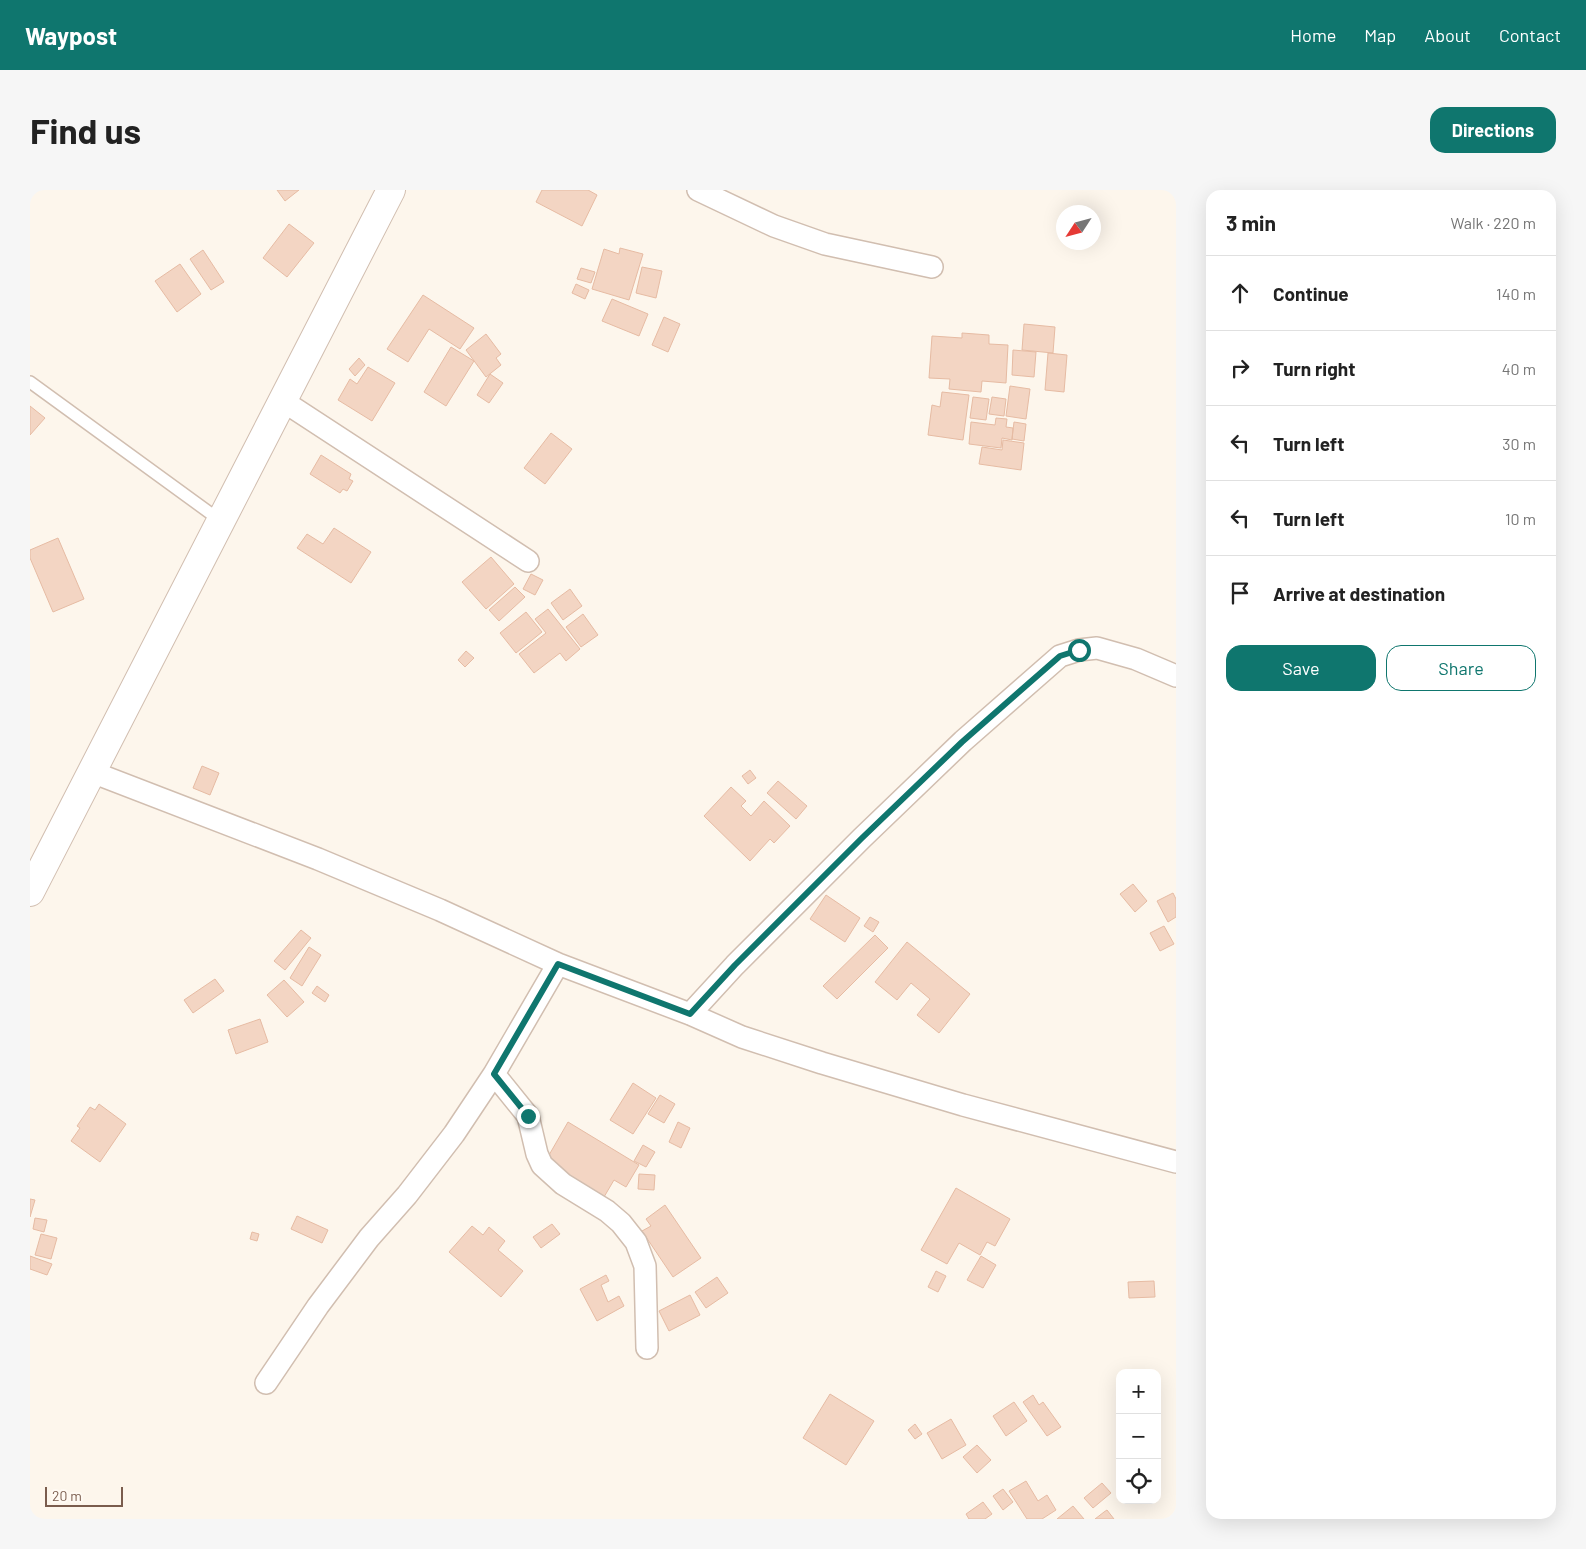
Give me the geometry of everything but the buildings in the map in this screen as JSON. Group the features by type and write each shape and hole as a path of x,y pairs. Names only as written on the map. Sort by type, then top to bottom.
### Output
{"street":[{"path":"30,892 391,190"},
{"path":"698,190 774,226 825,244 932,267"},
{"path":"283,401 528,561"},
{"path":"690,1014 735,965 862,838 962,742 1060,656 1079,650 1097,648 1136,659 1176,676"},
{"path":"92,772 318,859 440,910 558,964 690,1014 742,1037 963,1105 1176,1162"},
{"path":"266,1383 318,1306 369,1238 407,1195 454,1134 494,1074 558,964"},
{"path":"494,1074 528,1116 542,1165 563,1184 607,1211 621,1223 636,1242 645,1266 646,1348"}],"lane":[{"path":"30,382 221,521"}],"route":[{"path":"528,1116 494,1074 558,964 690,1014 735,965 862,838 962,742 1060,656 1079,650"}]}
